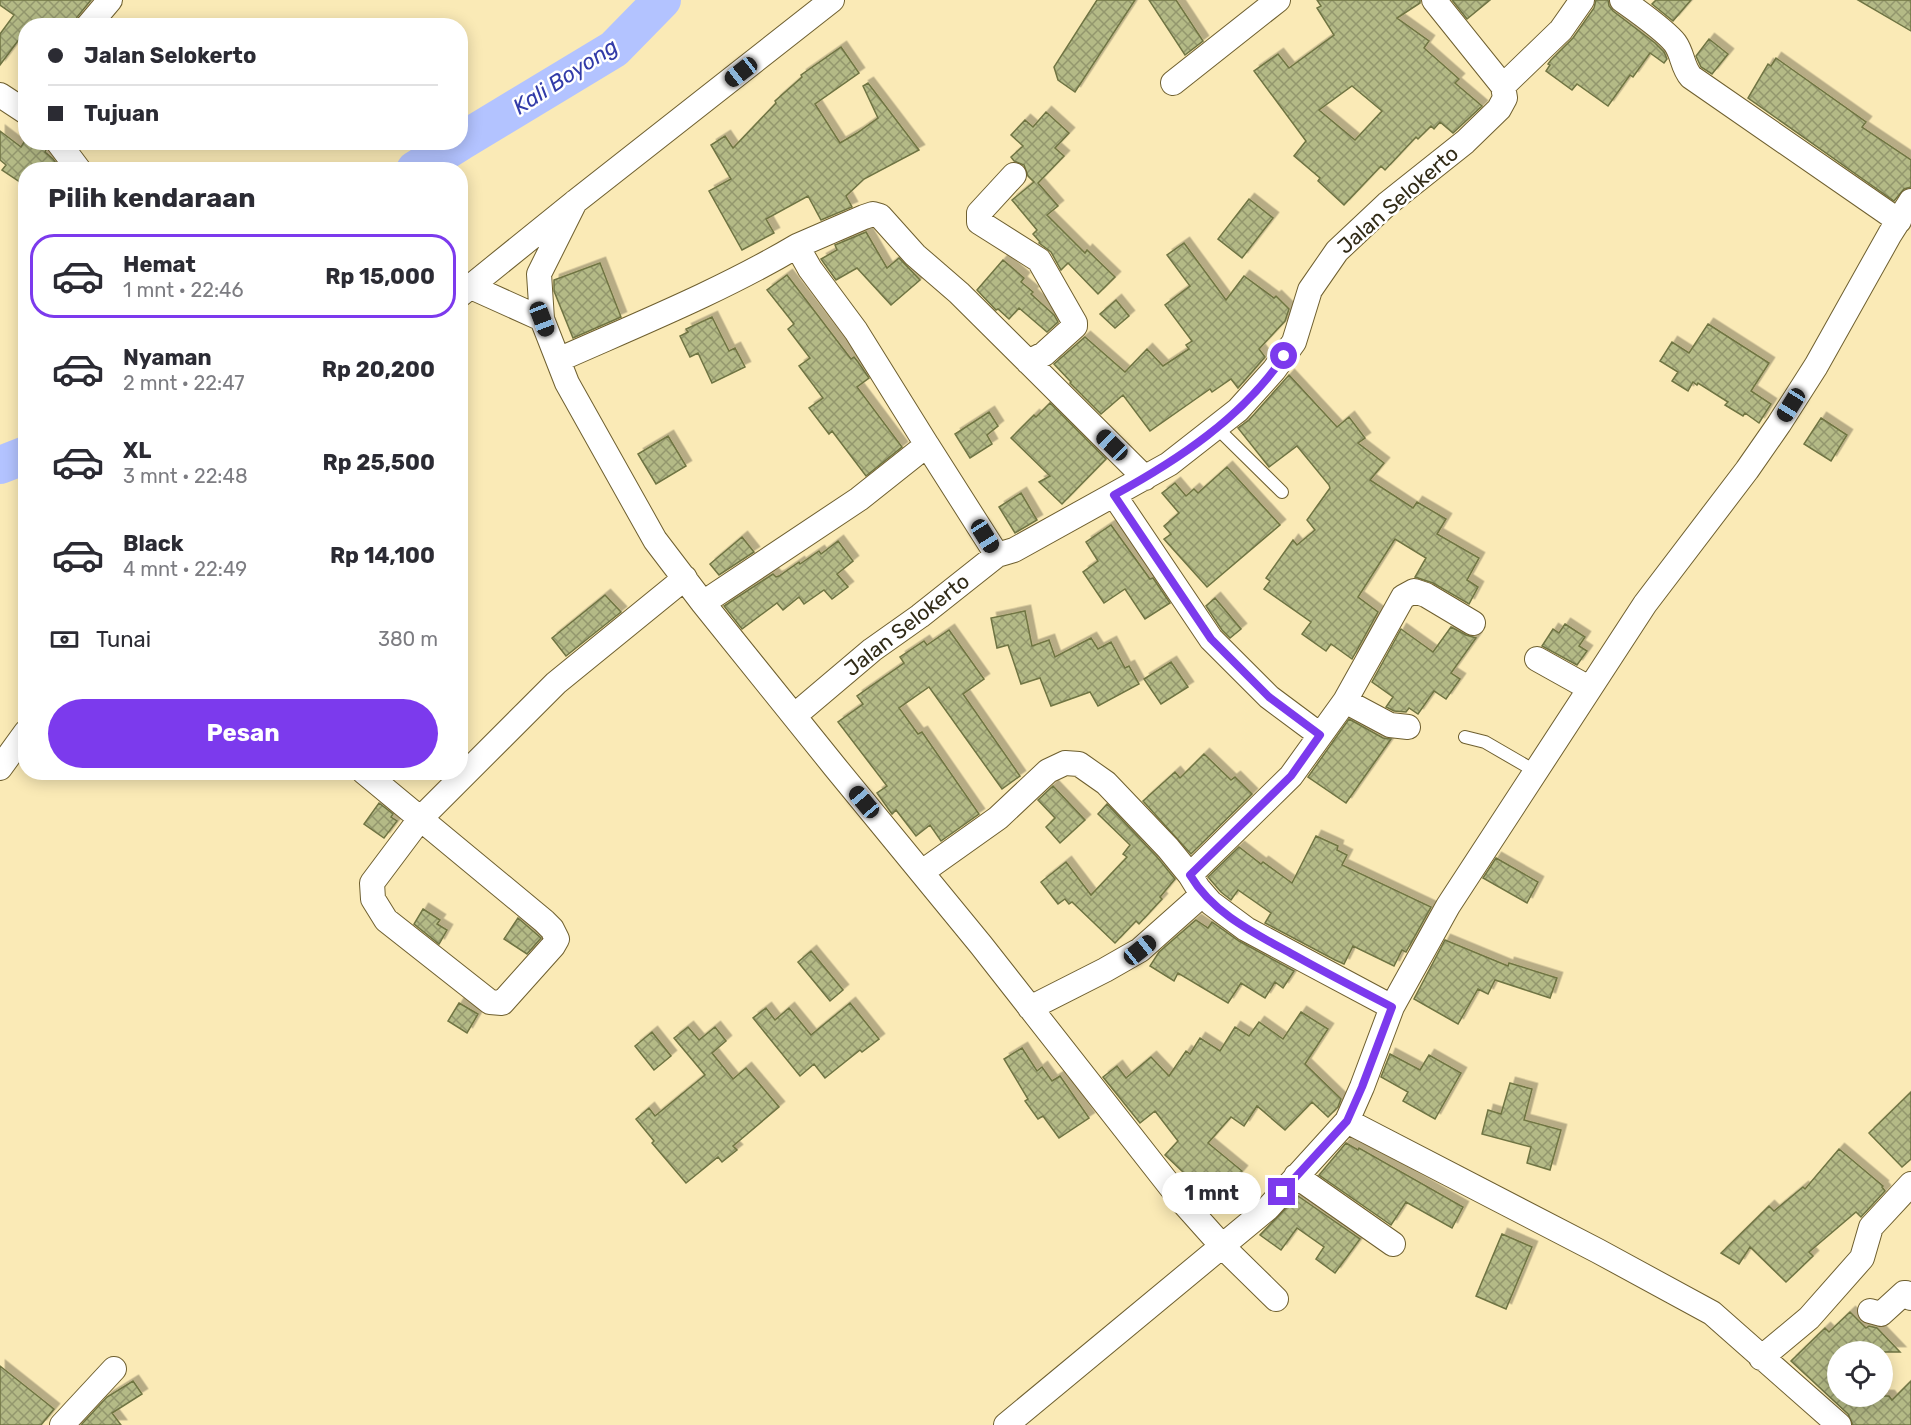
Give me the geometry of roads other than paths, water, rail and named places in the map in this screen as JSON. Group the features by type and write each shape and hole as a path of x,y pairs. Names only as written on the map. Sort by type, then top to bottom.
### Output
{"street":[{"path":"95,18 110,0"},
{"path":"468,289 575,202 832,0"},
{"path":"1173,83 1278,0"},
{"path":"1434,0 1503,86 1561,30 1582,0"},
{"path":"1006,1425 1268,1208 1347,1121 1392,1007 1448,906 1645,603 1747,470 1779,424 1816,366 1905,211 1691,77 1671,39 1622,0"},
{"name":"Jalan Selokerto","path":"794,716 872,650 920,616 996,555 1014,550 1169,464 1238,410 1274,370 1294,342 1310,290 1337,251 1387,204 1466,142 1499,109 1505,98 1503,86"},
{"path":"0,95 18,107"},
{"path":"1014,175 979,213 979,222 1039,260 1075,323 1075,326 1044,354 1028,362"},
{"path":"575,202 539,274 542,319 567,383 655,540 1181,1200 1223,1247 1276,1299"},
{"path":"558,360 706,295 762,267 797,246 873,214 880,216 915,255 959,293 1145,478"},
{"path":"797,246 810,269 856,331 996,555"},
{"path":"468,292 542,319"},
{"path":"703,603 859,499 927,445"},
{"path":"1114,495 1211,639 1269,697 1320,735"},
{"path":"468,771 556,683 685,578"},
{"path":"1030,1008 1140,950 1291,776 1345,701 1403,597 1414,591 1426,595 1473,623"},
{"path":"1537,659 1589,688"},
{"path":"1345,701 1390,725 1408,727"},
{"path":"0,768 18,743"},
{"path":"922,873 998,818 1048,771 1065,763 1079,765 1106,783 1168,848 1211,903 1246,929 1392,1007"},
{"path":"374,780 420,819 544,921 552,929 557,939 502,1003 490,1002 386,920 373,899 372,883 420,819 459,780"},
{"path":"1347,1121 1712,1313 1839,1425"},
{"path":"1296,1176 1393,1244"},
{"path":"1761,1358 1809,1318 1862,1258 1871,1227 1911,1184"},
{"path":"1870,1311 1881,1314 1905,1293 1911,1298"},
{"path":"62,1425 114,1369"}],"lane":[{"path":"1216,427 1282,492"},
{"path":"1465,737 1485,742 1535,771"}],"waterway":[{"name":"Kali Boyong","path":"468,137 614,49 662,0"},
{"name":"Kali Boyong","path":"428,162 447,150"},
{"name":"Kali Boyong","path":"0,465 18,458"}]}
